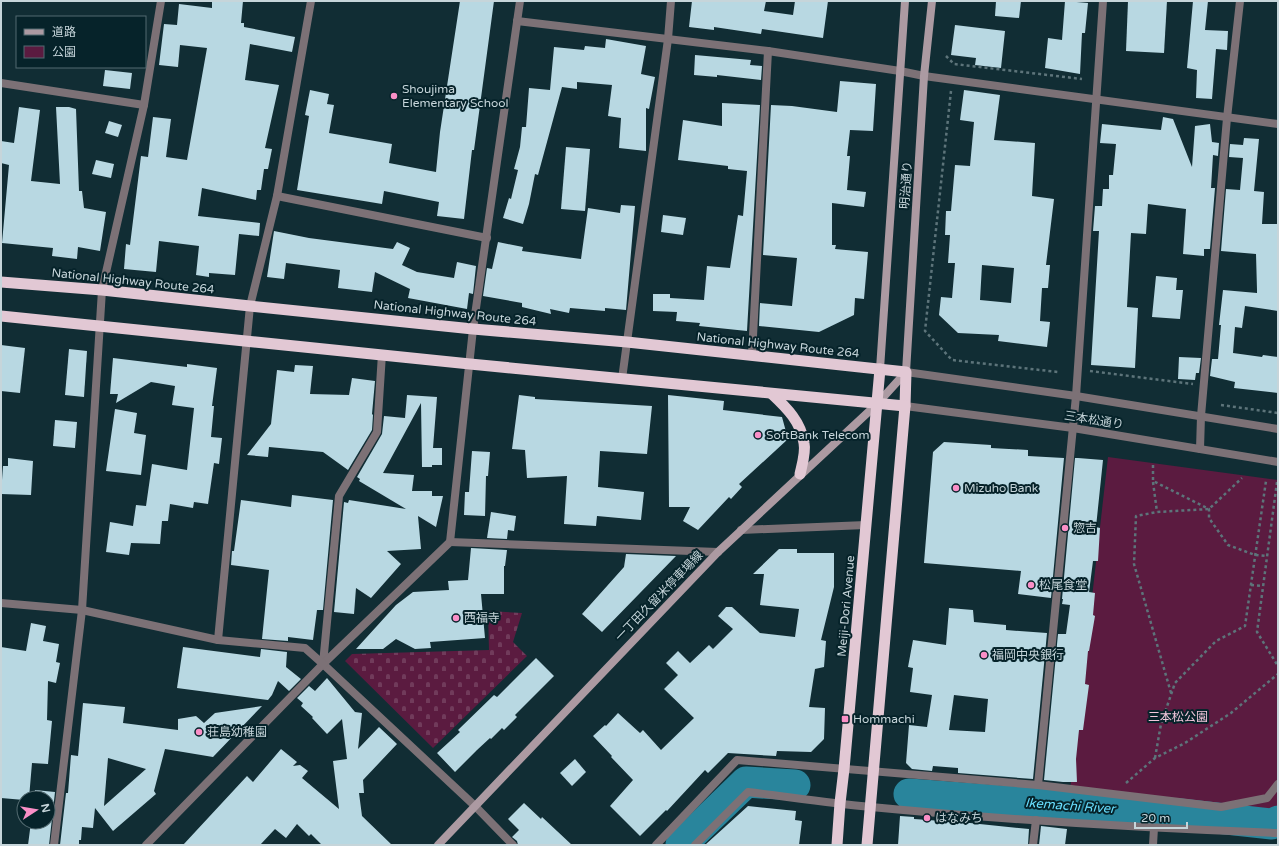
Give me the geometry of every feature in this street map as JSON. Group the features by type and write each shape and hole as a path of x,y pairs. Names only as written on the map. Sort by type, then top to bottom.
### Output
{"highway":[{"name":"National Highway Route 264","path":"1,282 102,290 473,329 627,342 906,372"},
{"path":"1,316 470,364 905,406"},
{"name":"Meiji-Dori Avenue","path":"837,845 880,369"},
{"path":"867,845 905,406 906,372"},
{"path":"772,394 789,410 798,423 805,444 800,474"}],"main road":[{"name":"明治通り","path":"880,369 905,1"},
{"name":"明治通り","path":"906,372 924,76 932,1"},
{"name":"一丁田久留米停車場線","path":"438,845 718,552 800,474 877,404 906,372"}],"street":[{"path":"54,845 82,610 102,290 144,105 161,1"},
{"path":"218,640 250,306 277,196 311,1"},
{"path":"146,845 322,664 450,542 473,329 520,1"},
{"path":"622,379 668,39 671,1"},
{"path":"1038,785 1076,396 1103,1"},
{"path":"1200,449 1201,416 1227,118 1240,1"},
{"path":"517,21 768,51 924,76 1278,124"},
{"path":"752,355 768,51"},
{"path":"1,83 144,105"},
{"path":"277,196 487,238"},
{"path":"322,664 339,496 377,432 382,354"},
{"name":"三本松通り","path":"906,372 1076,396 1278,429"},
{"name":"三本松通り","path":"905,406 1073,428 1278,462"},
{"path":"741,530 866,525"},
{"path":"450,542 718,552"},
{"path":"1,603 82,610 218,640 305,648 475,806 513,845"},
{"path":"656,845 737,760 1038,785 1221,807 1267,798 1278,784"},
{"path":"695,845 748,792 870,807 1036,820 1154,828 1278,833"},
{"path":"1033,845 1036,820"},
{"path":"1153,845 1154,828"}],"path":[{"path":"946,56 954,64 1082,78"},
{"path":"951,90 925,331 952,360 1058,372"},
{"path":"1087,370 1193,384"},
{"path":"1221,405 1278,414"},
{"path":"1153,465 1153,481 1157,512"},
{"path":"1171,694 1134,564 1136,516 1157,512 1209,509 1242,478"},
{"path":"1153,481 1209,509"},
{"path":"1155,758 1161,724 1175,683 1216,641 1245,626 1266,481"},
{"path":"1277,482 1257,632 1278,666"},
{"path":"1209,509 1209,518 1228,546 1255,555 1267,556"},
{"path":"1251,585 1263,586"},
{"path":"1123,785 1155,758 1185,743 1232,713 1278,674"}],"green space":[{"name":"三本松公園","path":"1108,457 1278,480 1278,826 1067,817"},
{"path":"488,611 522,613 513,642 527,656 433,748 345,661 352,654 489,650"}],"building":[{"path":"212,1 243,1 241,23 244,23 244,27 295,37 292,52 250,44 245,80 279,85 265,148 272,149 268,169 264,169 261,190 257,190 256,200 202,188 198,216 260,223 259,236 239,234 235,275 209,273 209,277 196,275 199,246 159,241 156,272 124,269 126,244 130,245 141,156 148,157 153,117 171,119 166,157 187,160 207,48 180,45 178,67 159,65 164,24 177,25 179,4 212,8"},
{"path":"460,1 494,1 474,150 472,150 464,219 437,216 439,202 384,191 382,204 297,190 309,116 305,115 310,90 329,94 327,104 334,105 329,133 392,144 389,163 436,172 440,132"},
{"path":"692,1 766,1 764,11 793,15 795,1 828,1 823,38 762,29 761,34 714,27 714,30 689,27"},
{"path":"996,1 1021,1 1019,18 995,16"},
{"path":"1065,1 1088,3 1085,33 1082,33 1080,74 1045,68 1048,38 1062,40"},
{"path":"1128,1 1167,1 1164,53 1126,51"},
{"path":"1193,1 1208,1 1205,30 1228,31 1227,50 1216,49 1212,99 1196,98 1197,70 1187,68"},
{"path":"955,25 1005,31 1001,68 975,65 976,58 951,55"},
{"path":"606,39 646,46 641,74 655,77 649,109 646,108 646,151 619,148 621,118 608,116 612,85 577,82 577,89 562,87 538,175 535,174 523,224 503,218 509,198 511,199 518,170 514,169 520,147 522,127 526,127 529,88 550,90 554,47 584,50 585,46 605,48"},
{"path":"695,55 751,60 750,65 762,66 761,80 717,75 717,77 694,75"},
{"path":"105,70 132,73 130,89 103,86"},
{"path":"840,81 876,84 873,131 850,130 847,156 850,156 847,190 866,192 864,207 832,203 832,245 836,245 835,249 868,252 864,299 855,298 854,315 819,332 759,326 760,303 792,306 797,258 763,255 771,105 792,106 837,112"},
{"path":"964,90 1000,95 994,140 1035,143 1032,196 1054,199 1046,265 1050,265 1048,288 1042,288 1040,321 1050,322 1047,347 998,341 999,335 958,333 939,315 941,297 952,298 955,263 948,263 950,235 945,235 946,211 951,211 955,165 970,166 974,122 960,120","holes":["982,265 1014,268 1011,303 980,300"]},
{"path":"722,103 760,105 747,331 699,326 700,323 676,321 677,312 653,311 653,294 670,294 670,298 704,300 707,266 730,268 738,215 743,216 747,171 728,169 728,166 678,160 683,120 722,126"},
{"path":"19,107 40,110 31,181 60,184 56,107 69,107 76,109 79,191 82,191 84,208 106,212 100,251 78,247 77,259 52,256 53,248 2,243 9,165 1,163 1,141 14,143"},
{"path":"1163,117 1173,119 1192,167 1195,126 1210,124 1212,142 1219,143 1218,156 1213,155 1211,188 1215,188 1210,249 1204,249 1204,256 1183,254 1186,209 1148,204 1146,234 1131,233 1127,307 1138,308 1135,368 1091,365 1099,231 1093,231 1095,206 1102,206 1103,189 1109,189 1109,175 1113,175 1116,144 1100,143 1102,124 1161,130"},
{"path":"109,121 122,125 118,137 105,133"},
{"path":"1244,138 1259,139 1254,191 1264,192 1262,224 1278,224 1278,311 1245,306 1242,328 1235,327 1233,353 1262,357 1263,355 1278,357 1278,393 1234,388 1235,382 1210,376 1212,359 1218,359 1221,325 1219,325 1223,290 1257,293 1256,254 1221,251 1226,189 1240,190 1243,158 1229,157 1230,144 1243,145"},
{"path":"566,147 590,149 585,211 561,209"},
{"path":"96,160 114,164 111,178 92,174"},
{"path":"621,205 635,206 626,310 605,308 605,311 570,308 569,313 550,309 551,314 522,307 522,303 483,296 487,268 492,269 498,242 523,247 522,251 581,259 588,208 620,213"},
{"path":"663,215 686,218 683,235 661,232"},
{"path":"274,231 309,238 393,249 397,242 410,248 402,265 417,272 454,278 457,262 476,266 473,294 469,293 467,309 408,298 410,289 375,272 372,292 338,288 340,270 286,263 284,279 267,277"},
{"path":"1156,276 1177,278 1176,290 1183,290 1180,319 1152,317"},
{"path":"1,345 25,348 20,393 1,391"},
{"path":"69,349 87,351 84,397 65,395"},
{"path":"1179,357 1201,358 1199,373 1196,373 1195,380 1178,379"},
{"path":"113,358 187,367 187,364 217,368 212,406 214,406 211,437 222,438 219,464 214,463 208,504 194,502 193,508 170,504 168,521 162,521 160,544 131,543 129,555 106,552 110,522 133,526 136,505 146,506 152,464 187,470 194,408 172,405 175,386 151,382 116,403 118,394 110,394"},
{"path":"295,365 313,366 310,394 349,395 352,378 375,381 372,430 348,470 323,452 269,447 268,457 247,455 271,424 277,370 294,372"},
{"path":"407,395 437,397 433,448 442,448 442,465 422,467 421,403 383,473 414,475 412,491 432,491 432,496 443,496 436,527 418,516 421,549 387,551 401,564 371,598 356,588 354,614 334,612 344,502 348,503 349,500 406,509 359,481 360,479 357,477 382,434 384,416 405,418"},
{"path":"519,395 535,397 535,399 652,406 647,454 600,451 598,487 644,492 641,520 597,516 596,526 564,524 567,476 527,478 525,450 512,449"},
{"path":"668,395 724,401 723,410 782,417 788,439 739,484 742,487 731,499 729,497 698,530 683,521 690,507 669,507"},
{"path":"115,409 137,413 134,433 146,435 141,475 106,471"},
{"path":"55,420 77,422 75,448 53,446"},
{"path":"944,442 991,445 991,448 1028,450 1028,456 1064,458 1051,598 1018,594 1021,571 924,563 933,452"},
{"path":"472,451 490,452 488,476 486,476 485,516 464,515 465,492 469,492"},
{"path":"8,458 33,461 31,495 1,494 3,466 8,466"},
{"path":"1075,458 1103,460 1096,527 1100,528 1098,561 1093,561 1089,592 1095,593 1093,615 1095,616 1088,651 1085,684 1089,685 1083,730 1079,730 1076,759 1077,782 1063,782 1044,780 1058,634 1066,634 1070,605 1062,604 1062,599"},
{"path":"292,495 333,500 323,610 317,610 313,640 288,637 288,641 262,639 269,570 231,565 241,500 291,507"},
{"path":"491,512 516,516 514,531 508,530 507,539 487,538"},
{"path":"471,548 507,550 504,566 504,594 481,594 485,638 430,642 431,648 415,649 396,639 383,649 356,649 396,605 413,592 449,590 448,581 468,580"},
{"path":"779,549 797,549 797,553 834,553 834,587 821,640 826,641 824,667 815,669 809,707 825,708 824,739 811,752 777,751 776,756 728,753 708,773 705,770 667,811 666,810 640,836 610,806 633,780 593,736 605,725 606,726 618,713 640,733 643,730 661,750 694,718 664,689 678,675 666,663 678,651 690,663 709,645 713,649 733,629 718,616 726,607 732,607 760,633 795,637 799,609 760,605 764,574 753,574"},
{"path":"626,554 676,556 602,632 582,614 624,567"},
{"path":"949,608 973,610 974,622 1006,625 1006,630 1047,633 1033,779 958,773 958,768 933,766 932,771 912,769 906,763 909,725 927,727 932,695 910,692 913,668 908,667 913,640 946,645","holes":["954,695 988,699 985,732 949,730"]},
{"path":"31,623 46,626 43,641 59,644 56,662 60,663 56,683 48,681 47,720 52,721 48,764 32,763 30,790 16,790 16,799 1,798 1,647 26,651"},
{"path":"183,647 260,657 261,649 287,652 286,667 301,679 289,691 278,681 272,695 268,700 177,688"},
{"path":"536,658 554,676 515,715 517,717 504,730 502,728 491,739 490,738 455,772 437,753 460,732 458,730 494,695 497,697"},
{"path":"327,678 355,712 362,713 358,749 379,727 397,744 363,780 364,793 359,793 362,816 392,845 322,845 311,834 309,836 297,824 286,838 275,829 260,845 183,845 247,776 253,782 281,749 297,762 293,766 300,765 308,771 302,778 339,809 333,761 347,759 342,719 327,734 312,718 313,717 301,706 303,703 297,698 309,686 315,691"},
{"path":"83,703 125,707 123,723 178,730 178,719 196,716 204,723 215,713 262,706 213,757 165,749 154,791 156,794 113,831 95,808 93,828 82,827 79,845 60,845 66,793 68,793 71,755 78,756","holes":["108,758 146,769 104,806"]},
{"path":"575,759 586,772 572,786 560,773"},
{"path":"524,803 541,819 542,817 572,845 518,845 517,841 512,837 519,830 508,819"},
{"path":"748,806 796,811 795,820 802,821 799,845 705,845"},
{"path":"900,816 914,817 914,819 1029,829 1028,845 898,845"},
{"path":"1041,826 1067,829 1065,845 1039,845"},
{"path":"30,830 51,830 49,845 28,845"}],"waterway":[{"name":"Ikemachi River","path":"681,845 746,782 795,785"},
{"name":"Ikemachi River","path":"909,794 1180,814 1272,824 1278,821"}],"place":[{"name":"Shoujima Elementary School","path":"394,96"},
{"name":"SoftBank Telecom","path":"758,435"},
{"name":"Mizuho Bank","path":"956,488"},
{"name":"惣吉","path":"1065,528"},
{"name":"松尾食堂","path":"1031,585"},
{"name":"西福寺","path":"456,618"},
{"name":"福岡中央銀行","path":"984,655"},
{"name":"Hommachi","path":"845,719"},
{"name":"荘島幼稚園","path":"199,732"},
{"name":"はなみち","path":"927,818"}]}
